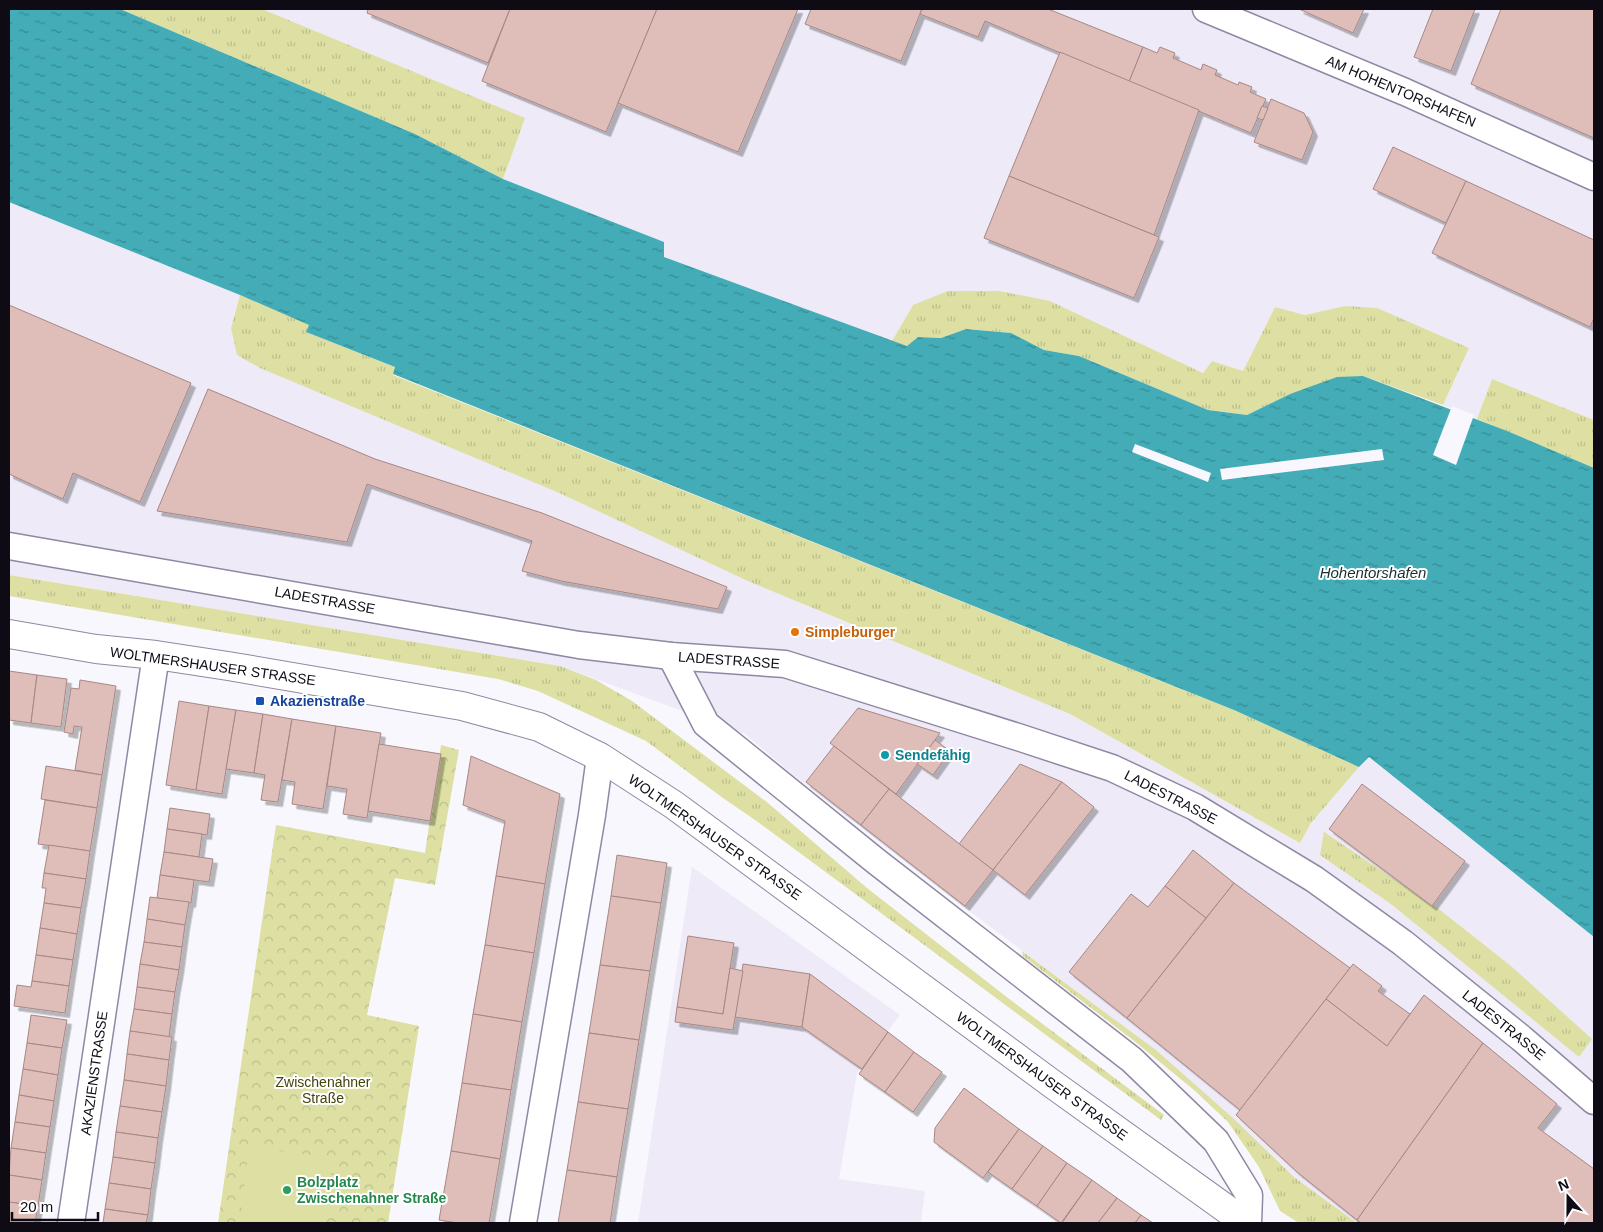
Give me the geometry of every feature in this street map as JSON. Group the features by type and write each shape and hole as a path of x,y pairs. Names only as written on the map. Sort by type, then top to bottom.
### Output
{"street":[{"name":"AM HOHENTORSHAFEN","path":"1206,9 1405,92 1594,177"},
{"name":"LADESTRASSE","path":"9,546 579,645 671,656 785,664 1112,768 1195,807 1314,879 1403,943 1521,1038 1594,1101"},
{"name":"WOLTMERSHAUSER STRASSE","path":"9,634 96,649 156,655 462,706 539,727 600,757 674,805 1051,1083 1247,1223"},
{"name":"AKAZIENSTRASSE","path":"71,1223 156,655"},
{"name":"LADESTRASSE","path":"671,656 706,724 877,862 1132,1060 1216,1141 1250,1195 1247,1223"},
{"path":"523,1223 592,816 600,757"}],"shaded area":[{"path":"262,9 1594,9 1594,420 1492,379 1477,419 1443,405 1469,348 1345,306 1305,315 1275,307 1243,371 1212,361 1203,373 1050,301 913,305 892,341 664,257 663,242 503,179 524,118"},
{"path":"9,202 240,295 231,328 557,492 750,582 1070,714 1300,843 1311,823 1368,757 1594,937 1594,1223 1357,1223 1294,1177 1233,1118 1156,1050 985,923 790,772 745,734 560,666 9,575"},
{"path":"692,867 900,1015 857,1073 839,1179 925,1191 921,1223 638,1223"}],"green space":[{"path":"120,9 262,9 525,118 503,179 415,134"},
{"path":"948,291 999,291 1050,301 1203,373 1212,361 1243,371 1275,307 1305,315 1345,306 1377,308 1469,348 1443,405 1363,376 1290,394 1247,415 1208,410 1079,356 1044,350 1011,333 966,329 941,338 918,337 907,346 892,341 913,305"},
{"path":"240,295 310,325 306,332 395,367 393,375 1234,710 1359,767 1311,823 1300,843 1070,714 750,582 557,492 260,368 237,355 231,328"},
{"path":"1492,379 1594,420 1594,468 1477,419"},
{"path":"9,575 560,666 596,680 632,701 768,803 867,888 1008,998 1164,1115 1161,1120 646,741 538,691 498,679 9,596"},
{"name":"Zwischenahner Straße","path":"441,745 459,750 435,885 395,878 367,1015 419,1026 388,1223 218,1223 276,825 425,853"},
{"path":"1324,832 1440,910 1511,966 1592,1039 1579,1057 1391,904 1320,855"},
{"path":"1022,951 1156,1050 1233,1118 1294,1177 1357,1223 1299,1223 1280,1211 1259,1167 1228,1122 1194,1090 1133,1040 1023,956"},
{"name":"Bolzplatz Zwischenahner Straße","path":"249,1147 333,1158 325,1223 240,1223"}],"water":[{"name":"Hohentorshafen","path":"9,9 120,9 415,134 503,179 664,242 664,257 907,346 918,337 941,338 966,329 1011,333 1044,350 1079,356 1208,410 1247,415 1290,394 1337,377 1363,376 1507,431 1594,468 1594,937 1369,757 1359,767 1234,710 393,374 395,367 306,332 309,325 240,295 9,202"}],"pier":[{"path":"1452,406 1474,415 1456,465 1433,455"},
{"path":"1135,444 1211,473 1208,482 1132,452"},
{"path":"1382,449 1384,460 1222,480 1220,469"}],"building":[{"path":"368,9 510,9 488,63 367,13"},
{"path":"510,9 657,9 606,132 482,81"},
{"path":"657,9 798,9 738,152 618,103"},
{"path":"811,9 922,9 901,61 805,24"},
{"path":"922,9 1048,9 1143,47 1129,82 985,21 978,37 920,14"},
{"path":"1299,9 1364,9 1353,33"},
{"path":"1433,9 1475,9 1451,71 1414,57"},
{"path":"1501,9 1594,9 1594,138 1471,84"},
{"path":"1143,47 1157,53 1160,47 1175,53 1173,58 1201,70 1203,64 1217,70 1215,75 1238,85 1239,82 1252,87 1250,92 1266,99 1251,133 1129,82"},
{"path":"1060,52 1199,110 1154,235 1009,176"},
{"path":"1271,99 1304,113 1313,132 1302,160 1254,142"},
{"path":"1262,106 1268,108 1263,120 1257,118"},
{"path":"1393,147 1466,181 1446,223 1373,189"},
{"path":"1009,176 1159,237 1134,298 984,238"},
{"path":"1466,181 1594,240 1594,318 1590,327 1432,253"},
{"path":"9,305 191,383 140,502 73,473 63,499 9,474"},
{"path":"208,389 375,459 542,513 727,587 718,609 561,581 522,571 532,541 367,484 347,542 157,511"},
{"path":"9,671 37,675 31,723 9,720"},
{"path":"37,675 67,679 61,727 31,723"},
{"path":"80,680 116,686 102,775 75,770 82,727 74,726 73,734 64,732 71,688 79,689"},
{"path":"179,701 209,706 196,790 166,785"},
{"path":"209,706 236,710 222,794 196,790"},
{"name":"Sendefähig","path":"858,708 940,733 896,794 830,743"},
{"path":"236,710 263,714 254,773 226,769"},
{"path":"263,714 292,719 278,802 261,800 265,775 254,773"},
{"path":"292,719 336,726 323,809 292,804 295,782 282,780"},
{"path":"336,726 381,733 367,818 343,814 347,789 327,786"},
{"path":"935,740 950,751 933,775 917,764"},
{"path":"379,744 441,754 430,821 368,811"},
{"path":"834,746 889,789 861,825 806,782"},
{"path":"471,756 560,794 545,884 496,876 505,821 463,805"},
{"path":"1020,764 1062,782 993,870 959,844"},
{"path":"46,766 102,775 97,808 41,799"},
{"path":"1062,782 1094,807 1025,895 993,870"},
{"path":"1362,784 1465,861 1432,906 1329,829"},
{"path":"889,789 993,870 965,906 861,825"},
{"path":"45,800 97,808 90,851 38,844"},
{"path":"170,808 210,814 207,835 167,829"},
{"path":"167,829 202,834 199,857 164,852"},
{"path":"49,845 90,851 86,879 44,873"},
{"path":"1193,850 1234,883 1206,918 1165,886"},
{"path":"164,852 213,859 209,882 160,875"},
{"path":"617,855 667,863 661,903 611,896"},
{"path":"44,873 86,879 81,908 44,903 46,888 42,888"},
{"path":"160,875 194,880 191,903 157,898"},
{"path":"496,876 545,884 534,953 485,945"},
{"path":"1234,883 1350,968 1240,1110 1127,1018"},
{"path":"1165,886 1206,918 1127,1018 1069,972 1131,894 1148,907"},
{"path":"611,896 661,903 650,971 600,965"},
{"path":"150,897 189,902 185,925 147,919"},
{"path":"44,903 81,908 77,934 40,928"},
{"path":"147,919 185,925 182,947 144,942"},
{"path":"40,928 77,934 73,960 36,955"},
{"path":"688,936 734,943 723,1014 677,1007"},
{"path":"144,942 182,947 179,970 140,964"},
{"path":"485,945 534,953 522,1022 473,1014"},
{"path":"36,955 73,960 69,986 32,981"},
{"path":"140,964 179,970 175,992 137,987"},
{"path":"743,964 810,974 802,1027 735,1017"},
{"path":"1353,964 1382,986 1378,991 1410,1014 1387,1046 1326,999"},
{"path":"600,965 650,971 639,1040 589,1033"},
{"path":"730,968 743,971 733,1030 675,1022 677,1007 723,1014"},
{"path":"810,974 888,1032 862,1069 802,1027"},
{"path":"32,981 69,986 65,1013 14,1006 17,985 31,987"},
{"path":"137,987 175,992 172,1014 134,1009"},
{"path":"1424,995 1483,1043 1357,1220 1297,1172 1236,1115 1326,999 1387,1046"},
{"path":"134,1009 172,1014 169,1037 130,1031"},
{"path":"473,1014 522,1022 511,1090 462,1083"},
{"path":"31,1015 67,1020 62,1048 27,1043"},
{"path":"130,1031 172,1037 169,1060 127,1054"},
{"path":"888,1032 914,1052 885,1092 859,1074"},
{"path":"589,1033 639,1040 628,1109 578,1102"},
{"path":"27,1043 62,1048 58,1075 23,1069"},
{"path":"1483,1043 1557,1104 1538,1128 1594,1169 1594,1223 1361,1223 1357,1220"},
{"path":"914,1052 942,1072 913,1112 885,1092"},
{"path":"127,1054 169,1060 166,1086 124,1080"},
{"path":"23,1069 58,1075 54,1101 19,1095"},
{"path":"124,1080 166,1086 162,1112 120,1106"},
{"path":"462,1083 511,1090 500,1159 451,1151"},
{"path":"964,1088 1019,1129 983,1178 934,1142 935,1128"},
{"path":"19,1095 54,1101 50,1127 15,1122"},
{"path":"578,1102 628,1109 617,1177 567,1170"},
{"path":"120,1106 162,1112 158,1138 116,1132"},
{"path":"15,1122 50,1127 46,1153 11,1148"},
{"path":"1019,1129 1043,1146 1012,1189 988,1172"},
{"path":"116,1132 158,1138 155,1163 113,1157"},
{"path":"1043,1146 1067,1163 1037,1206 1012,1189"},
{"path":"11,1148 46,1153 42,1180 9,1175"},
{"path":"451,1151 500,1159 489,1223 458,1223 439,1220"},
{"path":"113,1157 155,1163 151,1189 109,1183"},
{"path":"1067,1163 1092,1180 1061,1223 1037,1206"},
{"path":"567,1170 617,1177 610,1223 558,1223"},
{"path":"9,1175 42,1180 38,1206 9,1202"},
{"path":"1092,1180 1117,1198 1098,1223 1062,1223"},
{"path":"109,1183 151,1189 148,1215 105,1209"},
{"path":"1117,1198 1141,1215 1135,1223 1098,1223"},
{"path":"9,1202 38,1206 35,1223 9,1223"},
{"path":"105,1209 148,1215 146,1223 103,1223"},
{"path":"1141,1215 1153,1223 1135,1223"}],"place":[{"name":"Simpleburger","path":"795,632"},
{"name":"Akazienstraße","path":"260,701"},
{"name":"Sendefähig","path":"885,755"},
{"name":"Bolzplatz Zwischenahner Straße","path":"287,1190"}]}
